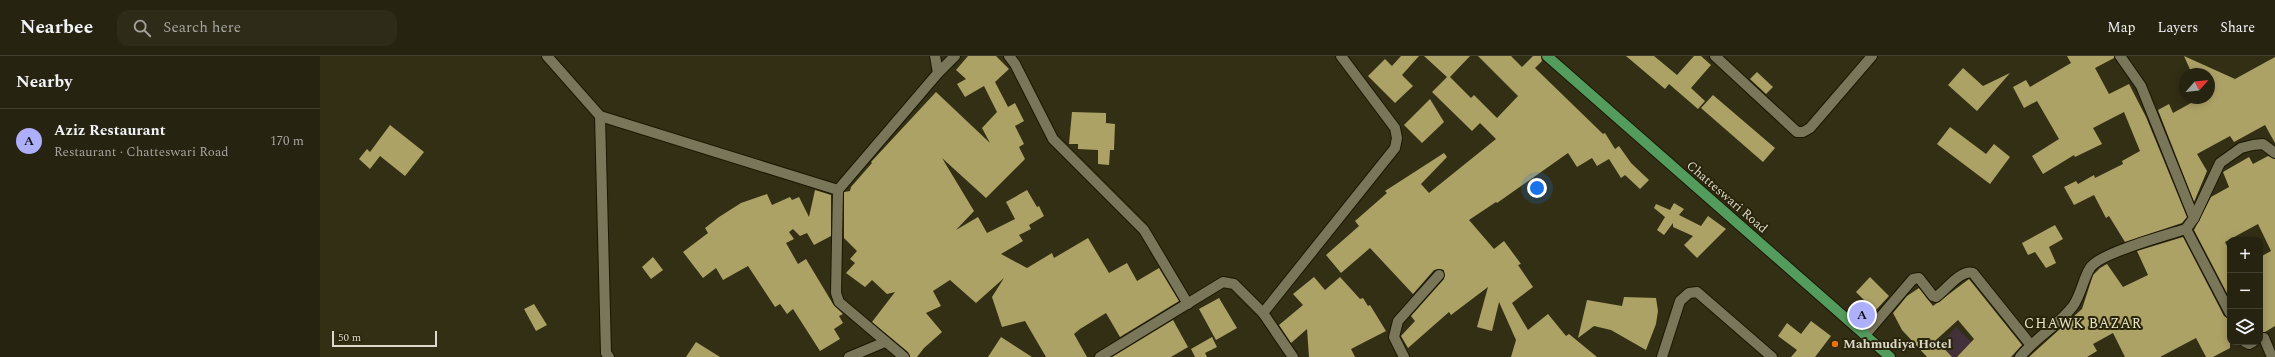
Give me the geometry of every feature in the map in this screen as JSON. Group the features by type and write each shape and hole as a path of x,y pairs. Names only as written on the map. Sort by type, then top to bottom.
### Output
{"main road":[{"name":"Chatteswari Road","path":"1547,56 1890,357"}],"street":[{"path":"547,56 600,116 838,190"},
{"path":"935,56 938,73"},
{"path":"904,357 839,302 836,294 838,190 938,73 955,56"},
{"path":"1008,56 1015,64 1053,139 1144,230 1188,304"},
{"path":"1263,313 1395,148 1397,138 1395,128 1342,56"},
{"path":"1715,56 1797,132 1803,132 1810,128 1872,56"},
{"path":"2120,56 2141,86 2194,218"},
{"path":"600,116 606,353 609,357"},
{"path":"2020,357 2030,344 2056,324 2073,306 2091,266 2104,257 2186,229 2194,218 2220,163 2241,148 2263,144 2275,153"},
{"path":"2186,229 2228,309"},
{"path":"1865,335 1914,279 1919,278 1933,296 1936,297 1962,274 1970,272 2030,344"},
{"path":"1404,357 1394,337 1398,321 1438,275"},
{"path":"1100,357 1223,282 1234,284 1263,313 1293,357"},
{"path":"1662,357 1680,301 1689,293 1697,292 1772,357"},
{"path":"2263,338 2267,341 2272,357"},
{"path":"849,357 885,342"}],"shaded area":[{"path":"1956,327 1986,357 1929,357"}],"building":[{"path":"968,56 996,56 1009,69 995,82 1008,107 1015,103 1024,121 1015,126 1024,144 1019,147 1025,159 986,198 942,158 974,211 956,230 978,217 987,233 1015,219 1006,202 1027,190 1037,207 1039,206 1044,216 1029,225 1031,229 1019,235 1023,241 1001,254 1027,268 1052,253 1054,258 1088,238 1109,273 1127,263 1137,281 1159,268 1179,301 1120,337 1106,313 1074,334 1087,357 1046,357 1025,321 1002,327 992,297 1004,278 976,303 950,280 933,291 941,306 926,313 942,332 924,348 917,357 910,357 908,352 872,322 895,292 887,294 872,280 865,287 846,273 855,263 850,259 857,251 844,238 844,192 850,191 851,187 872,163 871,162 936,92 990,143 982,128 997,112 984,86 965,97 957,84 966,79 956,70"},
{"path":"1401,56 1419,56 1402,75 1413,86 1395,103 1368,76 1385,59 1392,66"},
{"path":"1424,56 1470,56 1450,77 1471,98 1474,95 1497,118 1518,96 1478,56 1511,56 1522,67 1533,56 1541,56 1542,61 1535,68 1603,134 1605,133 1615,149 1619,146 1631,163 1649,180 1640,189 1625,175 1621,178 1609,159 1597,166 1592,158 1577,167 1568,153 1497,203 1496,202 1469,220 1494,249 1504,241 1521,264 1518,265 1533,287 1512,303 1528,330 1548,314 1566,336 1569,334 1597,357 1511,357 1516,340 1499,302 1492,331 1477,327 1488,287 1451,315 1449,312 1408,348 1401,336 1415,321 1411,316 1444,279 1444,270 1434,270 1413,294 1370,248 1341,273 1326,255 1359,226 1355,221 1387,193 1385,191 1444,153 1447,157 1421,184 1429,193 1496,139 1480,123 1472,131 1432,92 1447,77"},
{"path":"1626,56 1654,56 1677,75 1694,56 1701,56 1711,65 1691,88 1705,101 1698,109 1669,84 1665,89"},
{"path":"2067,56 2114,56 2114,58 2095,68 2109,94 2129,84 2146,117 2187,217 2182,223 2125,242 2109,216 2106,218 2094,195 2074,205 2064,187 2076,181 2078,184 2094,175 2095,178 2123,164 2122,161 2140,151 2124,112 2093,128 2102,144 2075,157 2074,155 2043,174 2032,156 2059,139 2037,101 2024,108 2013,87 2026,80 2030,87 2071,63"},
{"path":"2184,56 2211,68 2189,68"},
{"path":"2275,57 2275,143 2265,125 2234,142 2230,136 2197,154 2207,171 2194,202 2158,110 2169,104 2173,113 2189,104 2215,104 2215,70 2235,79"},
{"path":"1963,68 1983,86 2010,73 1977,111 1948,85"},
{"path":"1757,72 1773,87 1766,94 1750,79"},
{"path":"1713,95 1775,148 1763,162 1701,108"},
{"path":"1430,99 1444,122 1422,143 1404,125"},
{"path":"1072,112 1106,113 1106,123 1115,124 1114,150 1110,150 1109,165 1098,164 1098,150 1078,149 1078,144 1069,144"},
{"path":"390,125 424,152 405,176 380,156 370,169 359,159 367,149 370,152"},
{"path":"1950,127 1986,154 1994,144 2010,157 1990,184 1937,144"},
{"path":"2268,156 2275,159 2275,326 2265,332 2263,332 2263,255 2271,251 2258,224 2234,237 2227,237 2227,241 2225,242 2227,246 2227,293 2194,230 2211,197 2229,187 2223,172 2249,157 2253,164"},
{"path":"815,190 831,195 831,236 814,245 807,233 800,236 793,229 789,232 794,239 786,243 798,264 806,259 833,304 843,314 839,316 843,323 834,329 840,339 820,351 793,309 787,314 780,304 775,307 748,266 723,280 716,268 703,278 683,252 708,233 705,228 719,217 741,203 767,194 772,205 790,197 792,200 799,197 809,217"},
{"path":"1674,203 1684,209 1679,215 1701,226 1708,216 1726,229 1697,258 1684,245 1693,236 1673,227 1673,223 1664,235 1657,230 1665,217 1654,208 1656,204 1670,210"},
{"path":"2055,225 2063,239 2049,247 2056,263 2046,268 2035,252 2028,255 2022,243"},
{"path":"2183,237 2224,316 2227,318 2227,345 2230,345 2230,348 2213,357 2206,357 2196,338 2160,357 2125,357 2113,333 2093,344 2097,351 2087,357 2029,357 2082,309 2093,275 2100,268 2107,264 2123,287 2148,275 2137,251"},
{"path":"653,257 663,270 651,279 642,267"},
{"path":"1314,277 1325,290 1340,277 1360,299 1363,298 1368,306 1370,305 1386,331 1351,349 1355,357 1309,357 1307,329 1291,343 1279,325 1303,305 1293,294"},
{"path":"1870,277 1889,296 1875,311 1856,292"},
{"path":"1969,279 2022,345 2011,357 1957,357 1974,339 1958,320 1936,340 1952,357 1927,357 1902,330 1893,313 1907,296 1919,288 1933,306"},
{"path":"1624,297 1656,298 1658,311 1656,324 1646,350 1611,330 1594,326 1578,338 1587,300 1622,306"},
{"path":"1219,298 1237,328 1216,340 1199,309"},
{"path":"534,304 547,325 536,331 524,309"},
{"path":"1173,320 1188,347 1171,357 1112,357"},
{"path":"1811,321 1831,336 1815,357 1791,357 1797,350 1778,336 1787,323 1801,334"},
{"path":"1001,337 1032,357 988,357"},
{"path":"1212,337 1217,347 1205,353 1207,357 1195,357 1191,349"},
{"path":"696,342 720,357 686,357"}],"place":[{"name":"Aziz Restaurant","path":"1862,315"},
{"name":"Mahmudiya Hotel","path":"1835,344"}],"district":[{"name":"CHAWK BAZAR","path":"2083,323"}]}
